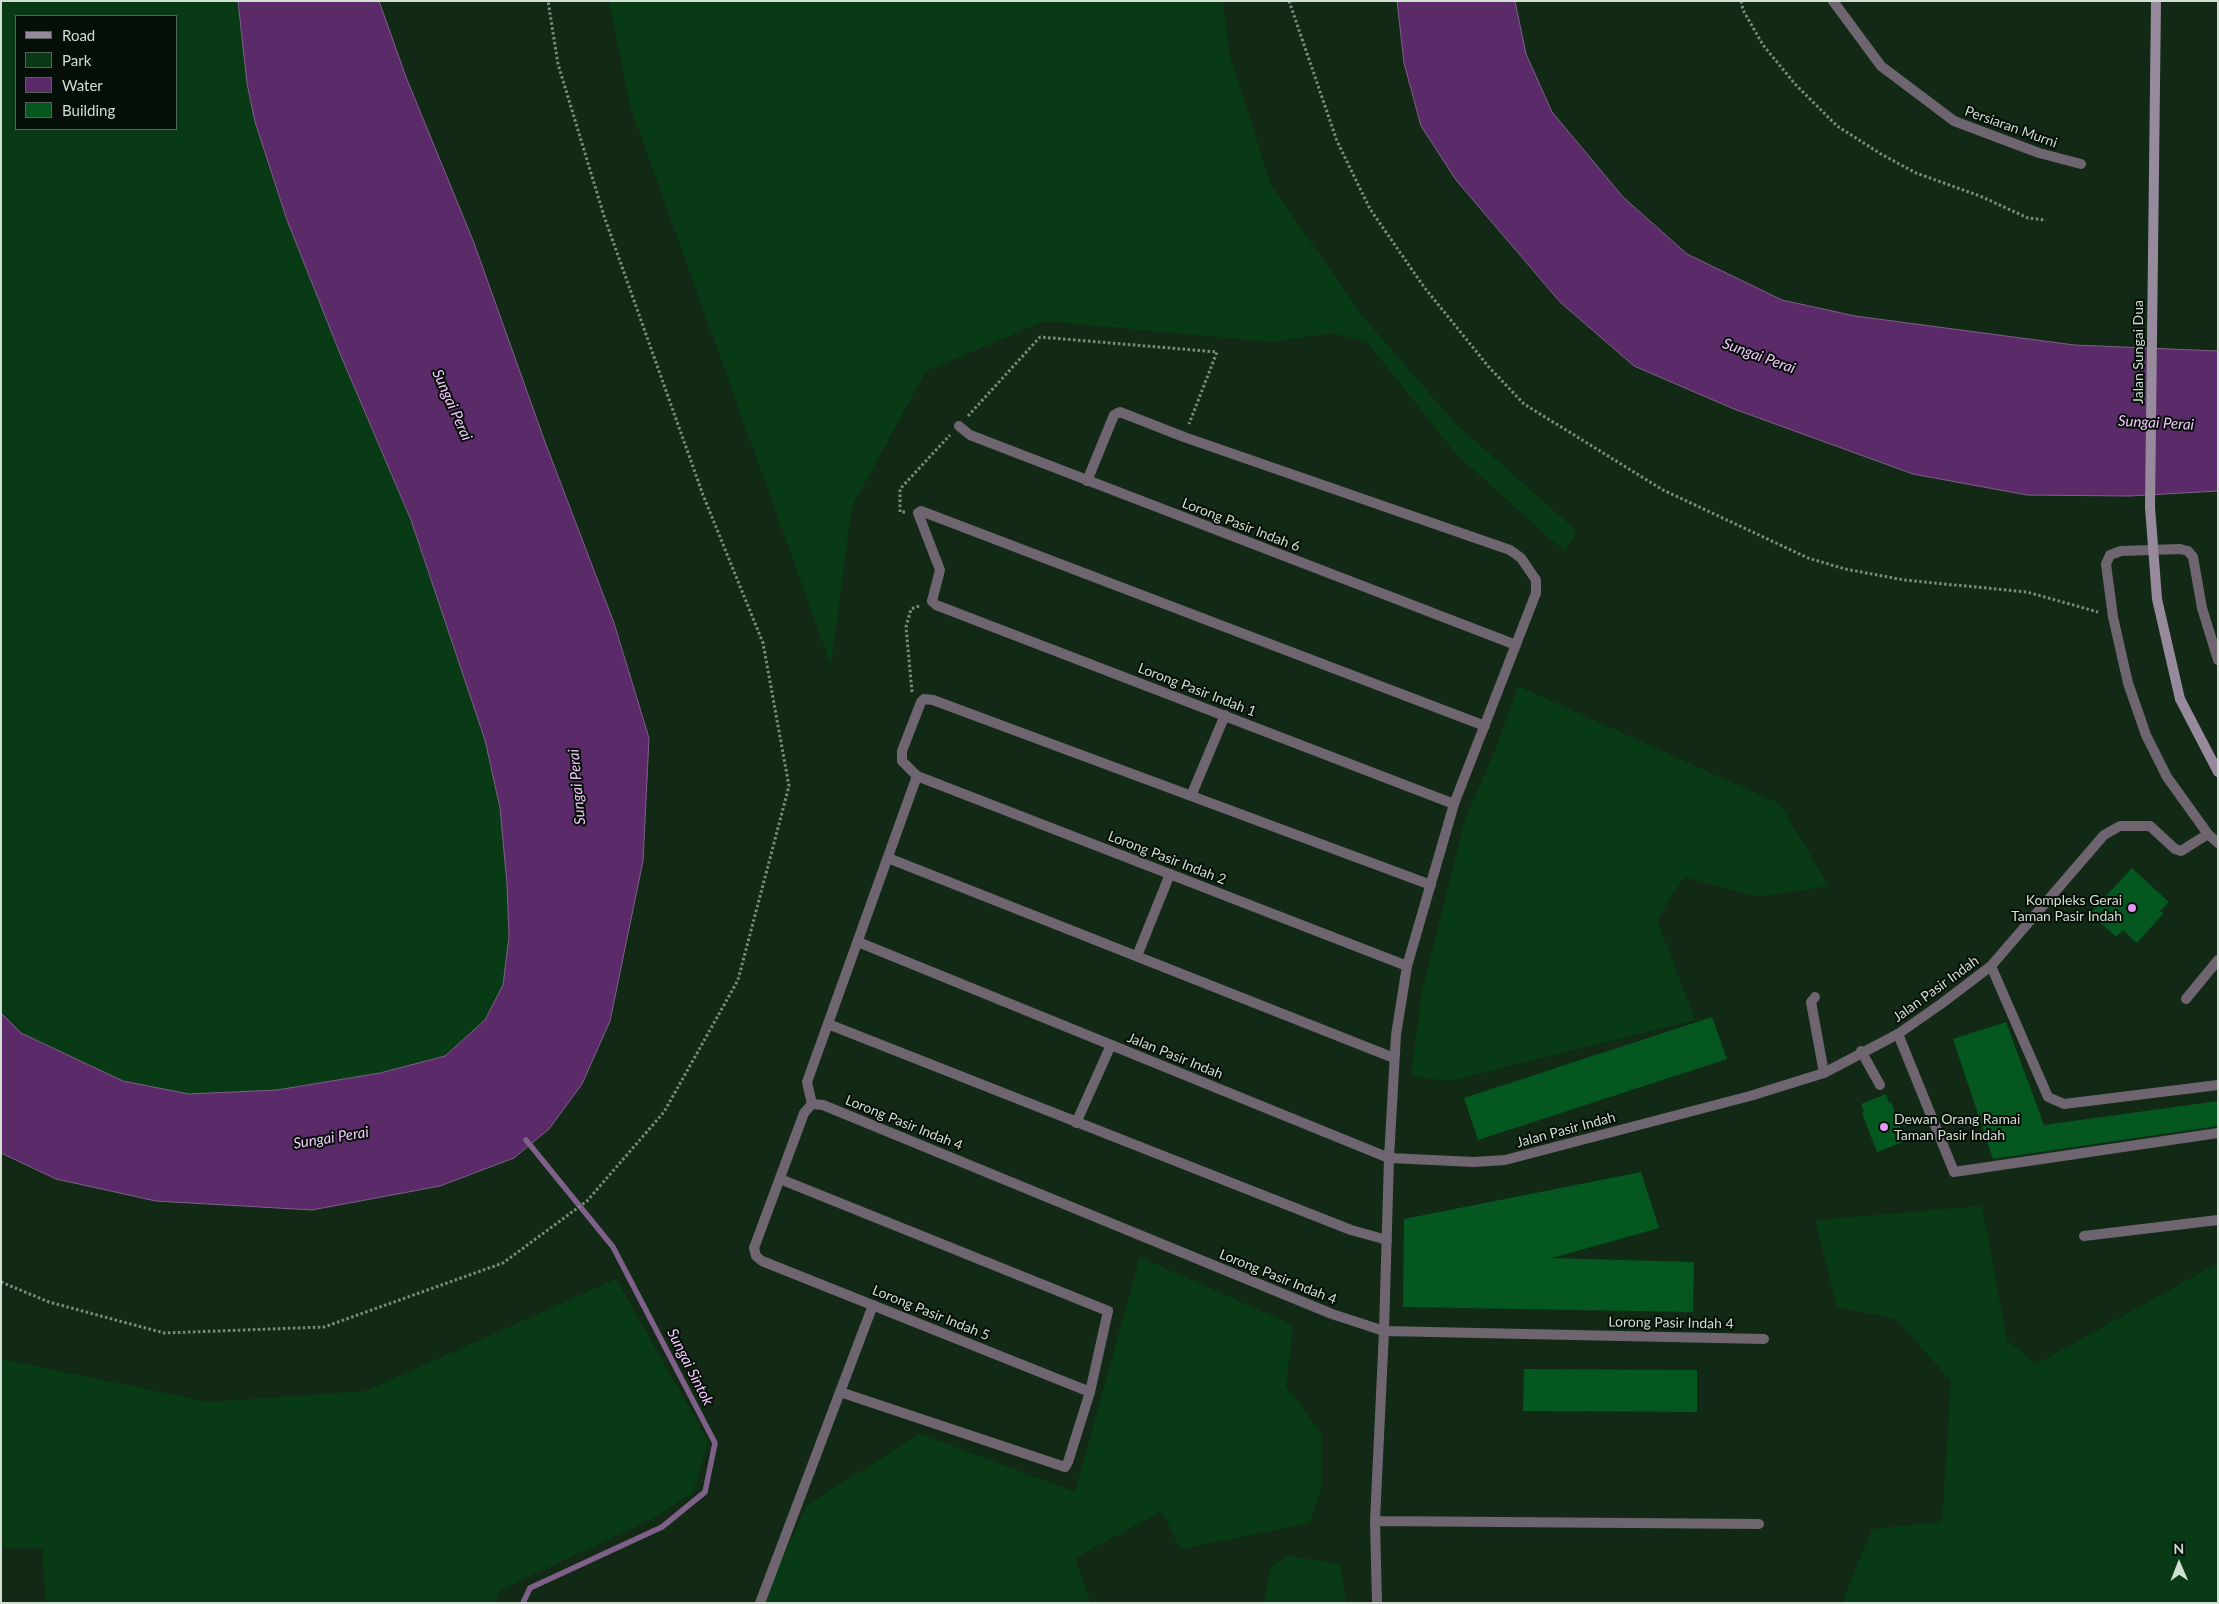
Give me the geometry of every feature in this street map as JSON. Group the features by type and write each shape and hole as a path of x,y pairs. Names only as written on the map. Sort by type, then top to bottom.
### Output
{"main road":[{"name":"Jalan Sungai Dua","path":"2156,1 2150,507 2157,599 2180,699 2218,772"}],"street":[{"name":"Persiaran Murni","path":"1832,1 1880,66 1954,121 2040,153 2081,164"},
{"path":"1087,481 1114,415 1120,412 1184,437 1510,550 1521,558 1536,580 1536,594 1454,804 1407,966 1394,1058 1389,1158 1384,1331 1375,1521 1377,1603"},
{"name":"Lorong Pasir Indah 6","path":"958,426 970,436 1516,645"},
{"path":"932,601 940,570 918,513 921,511 1485,726"},
{"path":"2218,660 2202,608 2193,557 2188,551 2180,549 2121,551 2110,555 2106,564 2113,617 2128,682 2146,735 2168,776 2208,834 2218,843"},
{"name":"Lorong Pasir Indah 1","path":"932,601 1454,804"},
{"path":"840,1392 1062,1467 1067,1466 1090,1392 1108,1311 780,1179 804,1113 812,1104 807,1082 917,776 902,761 902,752 921,702 928,698 1430,885"},
{"path":"1191,796 1225,715"},
{"name":"Lorong Pasir Indah 2","path":"917,776 1407,966"},
{"name":"Jalan Pasir Indah","path":"858,942 1389,1158 1474,1162 1505,1160 1750,1096 1824,1073 1861,1051 1898,1034 1991,966 2104,835 2120,826 2150,826 2175,849 2181,851 2208,834"},
{"path":"888,858 1394,1058"},
{"path":"1137,956 1170,874"},
{"path":"2186,999 2218,960"},
{"path":"1991,966 2048,1097 2064,1104 2218,1085"},
{"path":"1815,997 1811,1002 1824,1073"},
{"path":"828,1024 1350,1230 1387,1240"},
{"path":"1898,1034 1954,1172 2218,1133"},
{"path":"1076,1123 1111,1045"},
{"path":"1861,1051 1880,1085"},
{"name":"Lorong Pasir Indah 4","path":"812,1104 824,1105 1332,1314 1384,1331 1764,1339"},
{"name":"Lorong Pasir Indah 5","path":"780,1179 754,1248 756,1256 762,1261 1090,1392"},
{"path":"2084,1236 2218,1220"},
{"path":"760,1603 873,1305"},
{"path":"1375,1521 1759,1524"}],"path":[{"path":"1,1282 49,1302 164,1333 305,1328 324,1327 503,1263 587,1201 664,1112 738,980 789,786 763,643 703,495 604,216 558,64 548,1"},
{"path":"1289,1 1337,141 1370,209 1429,294 1488,366 1524,404 1663,490 1808,558 1845,569 1904,580 2027,592 2088,608 2113,617"},
{"path":"1741,1 1743,10 1763,46 1795,84 1837,126 1916,173 1980,196 2028,218 2046,220"},
{"path":"918,513 900,512 900,489 1040,337 1216,352 1184,437"},
{"path":"921,702 911,691 906,627 911,609 932,601"}],"green space":[{"path":"1,1 238,1 247,83 255,122 266,159 287,220 341,356 411,520 485,740 500,808 507,884 509,937 503,985 485,1020 445,1056 380,1073 277,1090 189,1094 123,1081 21,1033 1,1013"},
{"path":"609,1 1223,1 1229,53 1271,185 1364,318 1456,424 1577,531 1565,552 1456,454 1367,342 1332,333 1272,342 1045,321 926,371 852,506 831,665 630,106"},
{"path":"1518,686 1780,804 1829,886 1759,897 1684,877 1657,920 1695,1020 1450,1081 1411,1076 1422,992 1465,819 1494,753"},
{"path":"1982,1206 2007,1340 2036,1364 2218,1263 2218,1603 1842,1603 1872,1529 1942,1522 1951,1381 1896,1319 1837,1307 1815,1220"},
{"path":"1140,1257 1293,1325 1286,1386 1322,1434 1321,1490 1310,1523 1180,1549 1162,1511 1075,1558 1091,1603 762,1603 807,1505 920,1434 1075,1492"},
{"path":"616,1279 708,1441 693,1493 652,1519 500,1590 496,1603 46,1603 42,1548 1,1548 1,1359 208,1402 366,1391"},
{"path":"1289,1556 1340,1564 1346,1603 1264,1603 1271,1566"}],"water":[{"name":"Sungai Perai","path":"238,1 379,1 406,77 474,243 545,442 614,623 649,738 643,861 610,1021 582,1084 549,1129 514,1158 440,1186 312,1210 156,1201 56,1179 1,1153 1,1013 21,1033 123,1081 189,1094 277,1090 380,1073 445,1056 485,1020 503,985 509,937 507,884 500,808 485,740 411,520 341,356 287,220 255,122 247,83"},
{"name":"Sungai Perai","path":"1397,1 1515,1 1526,54 1552,112 1623,197 1687,254 1782,300 1855,316 2074,345 2218,351 2218,491 2129,496 2027,495 1913,474 1734,409 1634,366 1560,302 1456,180 1421,126 1404,63"}],"building":[{"name":"Kompleks Gerai Taman Pasir Indah","path":"2132,868 2169,902 2160,911 2164,913 2137,943 2123,930 2116,937 2090,913"},
{"path":"1712,1017 1727,1059 1478,1140 1464,1098"},
{"path":"2006,1022 2044,1125 2218,1101 2218,1126 1993,1159 1953,1039"},
{"name":"Dewan Orang Ramai Taman Pasir Indah","path":"1886,1094 1906,1141 1877,1152 1862,1113 1864,1112 1861,1104"},
{"path":"1641,1172 1659,1228 1552,1258 1694,1262 1693,1312 1403,1307 1404,1219"},
{"path":"1524,1369 1697,1370 1697,1412 1523,1411"}],"waterway":[{"name":"Sungai Sintok","path":"523,1603 530,1588 662,1527 705,1492 715,1443 613,1247 526,1140"}],"place":[{"name":"Kompleks Gerai Taman Pasir Indah","path":"2132,908"},
{"name":"Dewan Orang Ramai Taman Pasir Indah","path":"1884,1127"}]}
